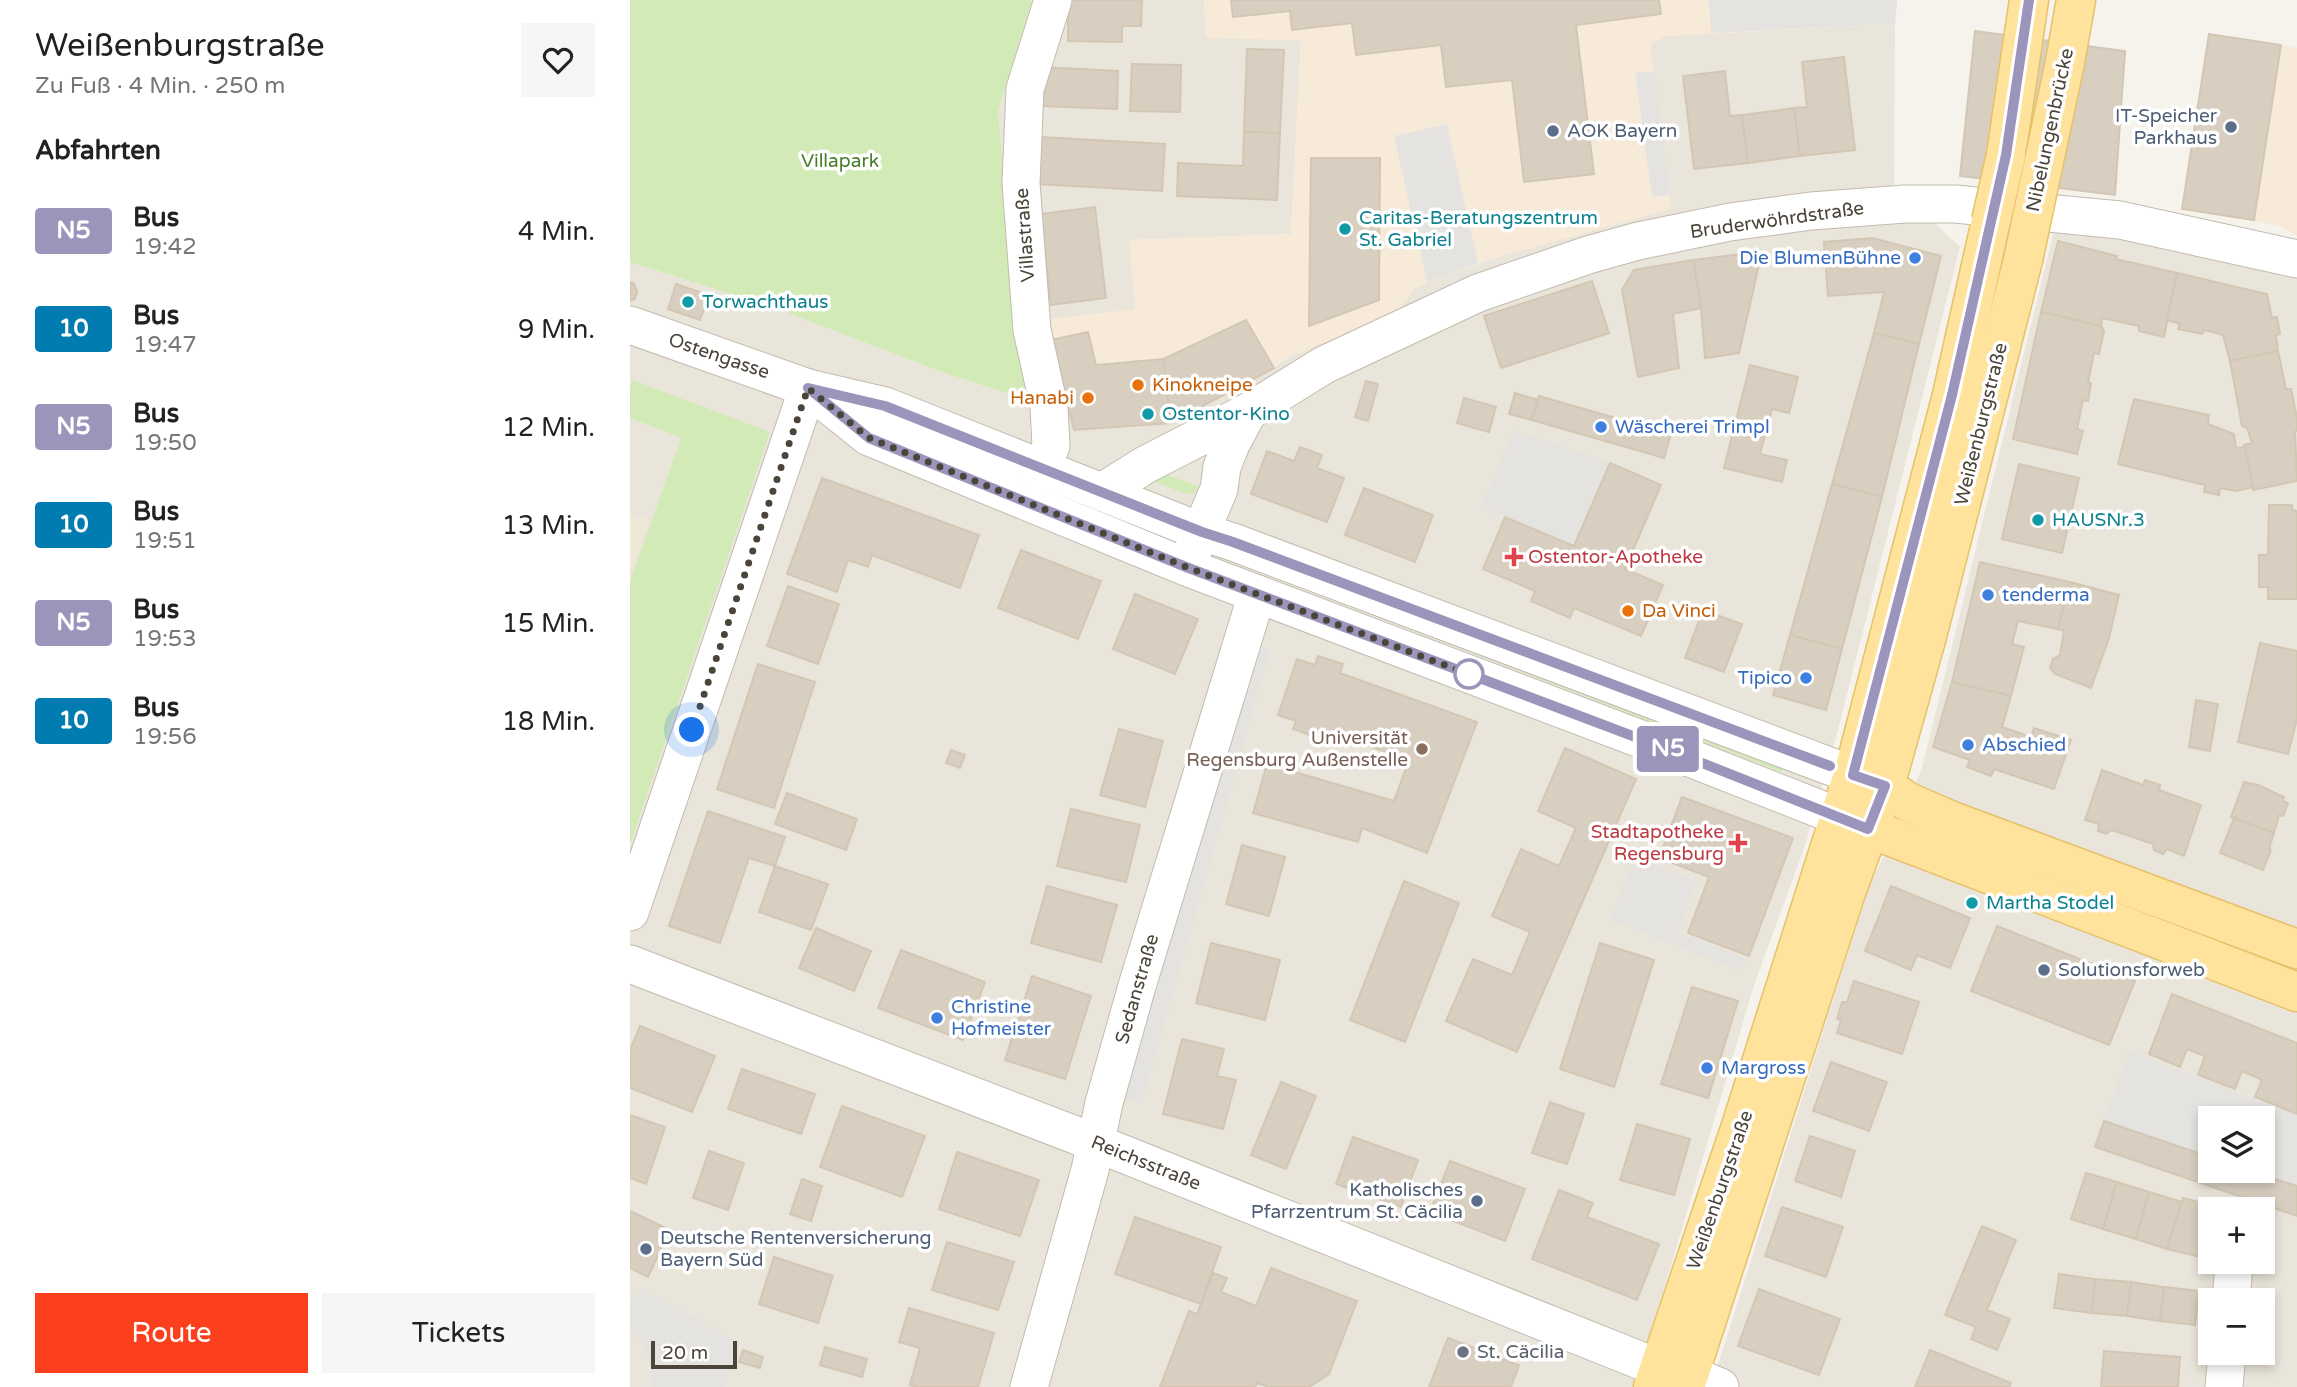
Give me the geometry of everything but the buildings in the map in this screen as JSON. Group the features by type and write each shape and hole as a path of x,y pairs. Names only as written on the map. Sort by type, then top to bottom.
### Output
{"main road":[{"name":"Nibelungenbrücke","path":"1987,238 2006,155 2029,0"},
{"name":"Nibelungenbrücke","path":"2023,261 2076,0"},
{"name":"Weißenburgstraße","path":"1869,780 1987,238"},
{"name":"Weißenburgstraße","path":"1681,1381 1845,895 1854,823 1927,636 2023,261"},
{"path":"1869,780 1908,802 1952,821 2297,949"},
{"path":"1854,823 2297,992"}],"street":[{"name":"Villastraße","path":"1041,470 1051,446 1049,407 1032,330 1021,183 1025,89 1053,0"},
{"name":"Bruderwöhrdstraße","path":"1102,492 1146,465 1248,412 1324,365 1478,293 1588,255 1730,222 1811,211 1905,204 1955,204 2120,220 2297,260"},
{"name":"Ostengasse","path":"630,325 808,388"},
{"path":"808,388 885,406 1202,532 1869,780"},
{"path":"808,388 869,438 1186,567 1654,744 1854,823"},
{"path":"630,912 808,388"},
{"path":"1186,567 1219,489 1222,467 1231,444 1248,412"},
{"name":"Sedanstraße","path":"1029,1387 1090,1170 1104,1103 1137,986 1257,594"},
{"name":"Reichsstraße","path":"630,964 1096,1143 1681,1381"},
{"path":"2224,1387 2226,1365"}],"shaded area":[{"path":"1032,0 1204,0 1206,37 1301,40 1291,234 1130,240 1273,368 1287,358 1396,312 1414,289 1427,282 1670,195 1650,44 1666,36 1895,24 1894,185 1960,247 1839,726 1805,846 1755,982 1635,1387 630,1387 630,845 769,432 633,381 630,386 630,262 775,308 947,374 1013,396 1026,386 1027,359 1019,358 998,111"},
{"path":"1204,0 1897,0 1895,24 1666,36 1650,44 1671,209 1478,263 1427,282 1414,289 1396,312 1287,358 1171,423 1074,430 1051,340 1049,319 1135,309 1129,240 1291,234 1301,40 1206,38"},
{"path":"1709,0 1897,0 1895,24 1711,33"},
{"name":"IT-Speicher Parkhaus","path":"2209,34 2297,48 2297,236 2277,225 2182,209"},
{"path":"1654,71 1670,195 1652,197 1635,73"},
{"path":"1447,124 1478,263 1427,282 1394,136"},
{"path":"2056,223 2297,278 2297,1387 1711,1387 1869,886 1893,838 1922,768"},
{"path":"630,418 681,438 630,581"},
{"path":"1514,431 1610,463 1574,546 1481,507"},
{"path":"630,514 649,520 630,575"},
{"path":"1252,645 1270,650 1142,1103 1123,1098"},
{"path":"1634,858 1696,881 1677,932 1746,958 1742,971 1610,920"},
{"path":"2129,1051 2271,1106 2198,1106 2198,1153 2104,1121"},
{"path":"2275,1107 2297,1116 2297,1186 2275,1179"},
{"path":"641,1288 740,1343 724,1387 653,1387 650,1363 640,1340 630,1327 630,1303"}],"green space":[{"name":"Villapark","path":"630,0 1032,0 998,111 1019,357 1027,359 1026,386 1014,396 947,374 775,308 630,262"},
{"path":"632,380 770,432 630,845 630,581 681,438 630,418"},
{"path":"1156,471 1198,486 1194,493 1186,494 1147,479"},
{"path":"1235,561 1784,765 1782,772"}],"bus line":[{"name":"N5","path":"1830,766 1202,532 885,406 808,388 869,438 1186,567 1792,797 1868,829 1885,786 1853,775 1952,395 2006,155 2029,0"}],"place":[{"name":"IT-Speicher Parkhaus","path":"2231,127"},
{"name":"AOK Bayern","path":"1553,131"},
{"name":"Caritas-Beratungszentrum St. Gabriel","path":"1345,229"},
{"name":"Die BlumenBühne","path":"1915,258"},
{"name":"Torwachthaus","path":"688,302"},
{"name":"Kinokneipe","path":"1138,385"},
{"name":"Hanabi","path":"1088,398"},
{"name":"Ostentor-Kino","path":"1148,414"},
{"name":"Wäscherei Trimpl","path":"1601,427"},
{"name":"HAUSNr.3","path":"2038,520"},
{"name":"Ostentor-Apotheke","path":"1514,557"},
{"name":"tenderma","path":"1988,595"},
{"name":"Da Vinci","path":"1628,611"},
{"name":"Tipico","path":"1806,678"},
{"name":"Abschied","path":"1968,745"},
{"name":"Universität Regensburg Außenstelle","path":"1422,749"},
{"name":"Stadtapotheke Regensburg","path":"1738,843"},
{"name":"Martha Stodel","path":"1972,903"},
{"name":"Solutionsforweb","path":"2044,970"},
{"name":"Christine Hofmeister","path":"937,1018"},
{"name":"Margross","path":"1707,1068"},
{"name":"Katholisches Pfarrzentrum St. Cäcilia","path":"1477,1201"},
{"name":"Deutsche Rentenversicherung Bayern Süd","path":"646,1249"},
{"name":"St. Cäcilia","path":"1463,1352"}],"route":[{"path":"692,730 808,388 869,438 1186,567 1471,675 1469,674"}]}
